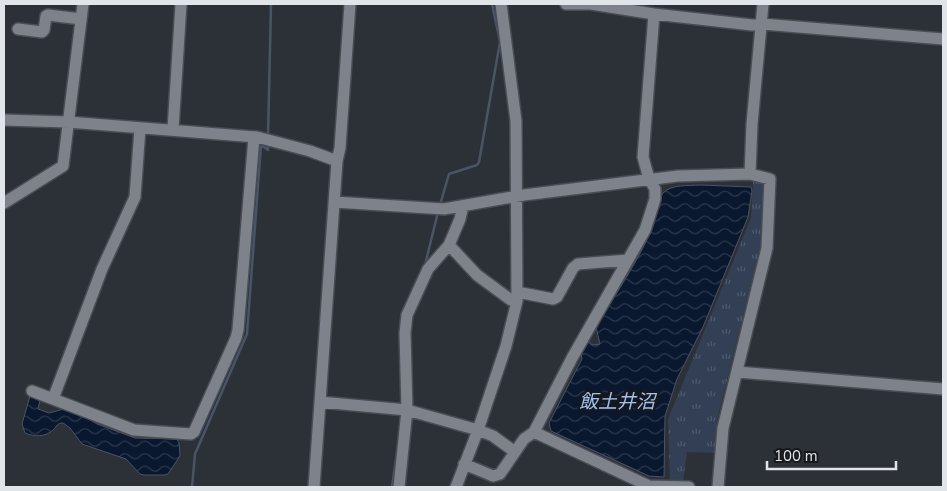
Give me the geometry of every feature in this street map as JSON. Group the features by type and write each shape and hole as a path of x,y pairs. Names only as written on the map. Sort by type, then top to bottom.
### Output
{"street":[{"path":"4,203 63,166 83,4"},
{"path":"173,129 181,4"},
{"path":"314,487 350,4"},
{"path":"456,487 478,430 506,346 517,296 515,103 501,4"},
{"path":"566,4 591,4 654,14 752,25 762,24 943,39"},
{"path":"750,174 752,124 763,4"},
{"path":"464,464 493,476 500,474 524,439 534,432 572,358 645,230 655,199 655,188 649,178 643,158 654,14"},
{"path":"18,30 42,32 46,16 48,15 80,19"},
{"path":"4,120 68,122 254,136 310,151 337,161"},
{"path":"53,399 102,269 134,197 140,128"},
{"path":"32,391 134,430 191,434 194,432 232,348 238,330 254,136"},
{"path":"334,202 434,209 649,178 750,174 770,179 767,248 723,428 718,487"},
{"path":"399,487 407,410 405,333 407,315 428,269 449,245 460,219 463,206"},
{"path":"449,245 477,275 511,300 517,296 553,299 557,297 573,268 578,264 628,260"},
{"path":"738,372 943,389"},
{"path":"320,402 407,410 478,430 493,436 515,452"},
{"path":"534,432 649,486 689,487"}],"green space":[{"path":"753,180 765,185 761,244 717,420 716,453 687,452 683,482 670,480 668,419 751,218"}],"water":[{"name":"飯土井沼","path":"700,185 751,187 748,217 703,327 677,379 665,416 664,477 649,476 551,431 549,423 582,359 581,353 588,340 592,345 600,344 596,327 634,265 647,239 663,193 675,187"},
{"path":"30,396 40,400 38,409 49,413 64,409 79,413 97,424 135,438 177,439 180,456 168,474 144,475 140,474 126,459 82,444 70,428 63,423 58,424 53,430 43,435 36,436 25,433 22,424"}],"waterway":[{"path":"268,137 271,4"},
{"path":"440,205 449,174 477,165 479,162 500,42 492,4"},
{"path":"192,487 195,454 247,334 261,145 268,150 268,143"},
{"path":"425,265 438,212"},
{"path":"392,487 399,438"}]}
